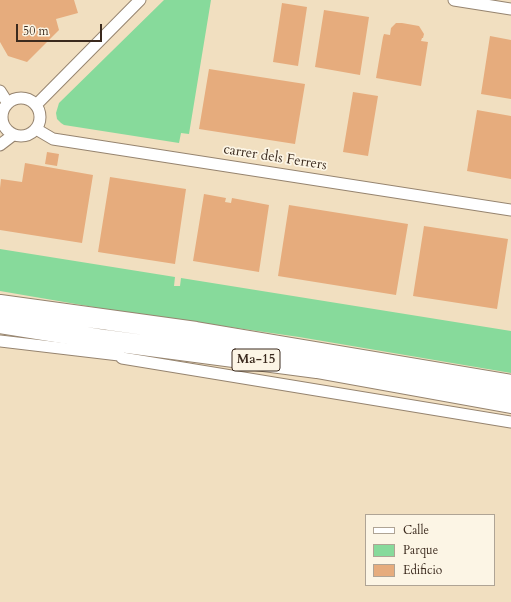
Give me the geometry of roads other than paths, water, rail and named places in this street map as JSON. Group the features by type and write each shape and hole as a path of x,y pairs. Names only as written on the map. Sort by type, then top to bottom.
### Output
{"highway":[{"name":"Ma-15","path":"0,304 196,332 511,385"},
{"name":"Ma-15","path":"0,323 105,340 317,368 511,403"}],"street":[{"path":"36,105 140,0"},
{"path":"454,0 511,9"},
{"path":"0,91 7,102"},
{"path":"0,145 6,131 1,114 7,102 13,99 26,98 36,105 40,117 36,129 32,133 26,136 19,136 6,131"},
{"name":"carrer dels Ferrers","path":"36,129 53,139 511,210"},
{"path":"105,340 122,358 511,422"},
{"path":"0,341 119,355"}]}
